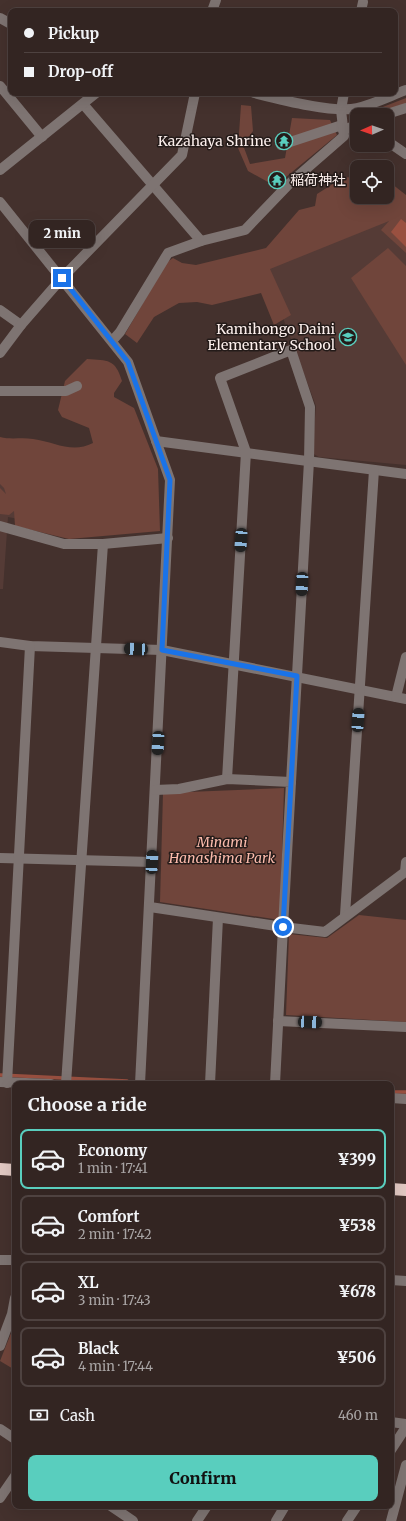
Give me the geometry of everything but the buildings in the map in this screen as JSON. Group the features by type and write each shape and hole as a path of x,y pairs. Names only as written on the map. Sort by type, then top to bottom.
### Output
{"highway":[{"path":"0,1170 12,1170"},
{"path":"394,1189 406,1190"}],"street":[{"path":"0,86 8,96"},
{"path":"8,96 42,138"},
{"path":"0,170 42,138 92,96"},
{"path":"0,352 21,325 62,278 182,155 194,96"},
{"path":"267,96 341,110 356,109 390,96"},
{"path":"112,341 120,332 168,253 245,230 290,183 344,136 341,110 343,96"},
{"path":"83,104 202,242"},
{"path":"394,112 406,108"},
{"path":"281,145 350,126"},
{"path":"394,146 406,154"},
{"path":"0,202 128,362 170,480 156,790 140,1081"},
{"path":"0,310 21,325"},
{"path":"227,779 246,452 220,378 291,350 310,406 309,461 275,1081"},
{"path":"0,391 66,390 77,386"},
{"path":"156,441 406,474"},
{"path":"345,915 374,470"},
{"path":"0,526 64,544 103,544 168,538"},
{"path":"66,1081 103,544"},
{"path":"0,642 30,646 162,650 401,698 406,657"},
{"path":"4,1082 19,859 30,646"},
{"path":"156,790 179,789 227,779 291,782"},
{"path":"0,858 152,862"},
{"path":"150,907 218,918 325,932 345,915 405,872 406,862"},
{"path":"210,1081 218,918"},
{"path":"278,1021 406,1027"},
{"path":"394,1098 406,1099"},
{"path":"0,1260 12,1260"},
{"path":"394,1280 406,1281"},
{"path":"0,1346 12,1314"},
{"path":"394,1423 406,1425 394,1445"},
{"path":"0,1429 12,1437"},
{"path":"391,1521 406,1465"},
{"path":"0,1498 12,1480"},
{"path":"122,1509 133,1521"},
{"path":"198,1521 205,1509"},
{"path":"276,1521 283,1509"},
{"path":"347,1521 355,1509"}],"shaded area":[{"name":"Kamihongo Daini Elementary School","path":"350,202 350,204 394,204 394,202 406,210 406,465 319,457 312,453 316,406 264,267"},
{"path":"401,219 406,223 406,247 391,232"},
{"path":"0,480 24,520 8,517 3,589 0,589"}],"green space":[{"path":"406,98 406,111 394,114 394,108 380,108"},
{"path":"241,105 251,106 253,131 243,145 250,164 285,158 292,118 330,120 337,135 275,186 248,171 238,148"},
{"path":"344,177 350,177 350,204 394,204 394,186 406,195 406,253 381,230 389,221 270,269 291,315 274,325 261,293 212,305 197,302 179,303 154,317 137,343 125,334 167,262 173,258 182,263 196,265 266,248 299,210 315,206 317,194"},
{"path":"388,248 406,266 406,365 351,278"},
{"path":"87,359 110,362 117,368 122,381 114,393 114,397 134,408 158,469 160,531 69,539 15,526 14,511 9,515 0,514 0,488 6,494 4,488 0,484 0,437 41,440 71,447 85,446 93,443 89,428 62,417 58,410 65,381"},
{"name":"Minami Hanashima Park","path":"284,788 280,920 160,902 163,793"},
{"path":"359,915 406,920 406,1022 286,1015 289,934 327,938"},
{"path":"12,1331 12,1368 0,1361"}],"waterway":[{"path":"0,1075 127,1081"},
{"path":"394,1092 406,1092"}],"place":[{"name":"Kazahaya Shrine","path":"284,141"},
{"name":"稲荷神社","path":"277,180"},
{"name":"Kamihongo Daini Elementary School","path":"348,337"}],"route":[{"path":"62,278 128,362 170,480 162,650 297,676 283,927"}]}
